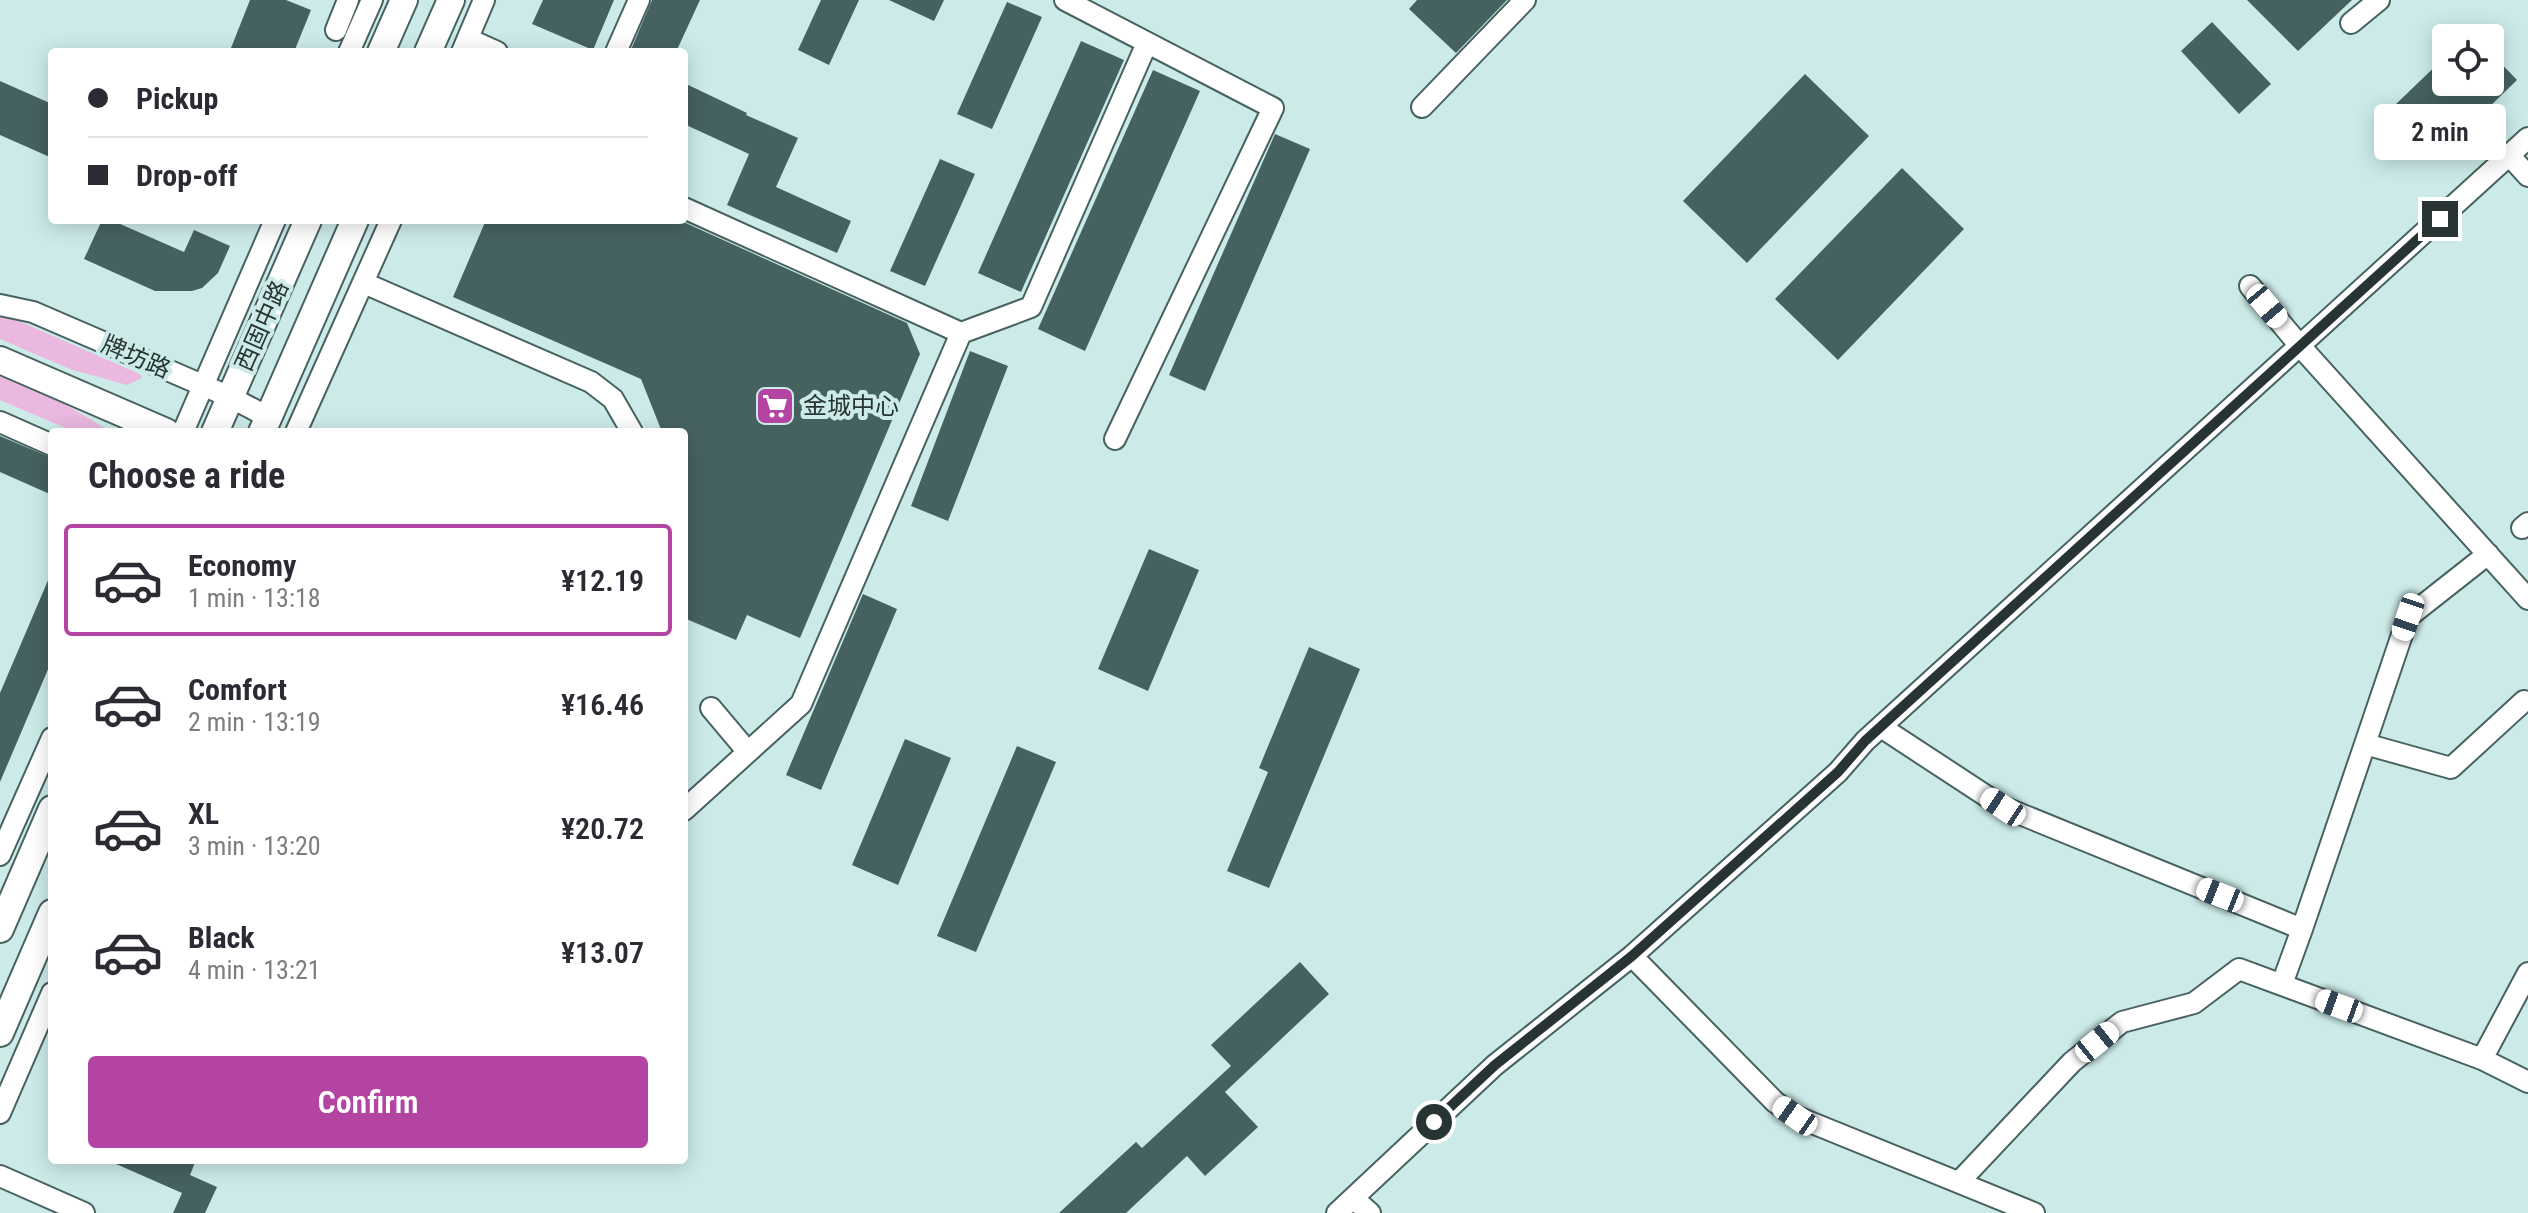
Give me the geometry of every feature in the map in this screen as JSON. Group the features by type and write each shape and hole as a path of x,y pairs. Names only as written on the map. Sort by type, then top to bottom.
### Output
{"main road":[{"path":"383,48 404,0"},
{"path":"430,48 451,0"},
{"name":"西固中路","path":"217,428 306,224"},
{"name":"西固中路","path":"265,425 353,224"},
{"path":"0,360 157,428"},
{"path":"0,929 48,818"},
{"path":"0,1033 48,922"}],"street":[{"path":"336,30 348,0"},
{"path":"351,48 372,0"},
{"path":"465,45 484,0"},
{"path":"618,48 639,0"},
{"path":"1065,0 1273,108 1115,439"},
{"path":"1422,107 1525,0"},
{"path":"2351,23 2379,0"},
{"path":"688,210 961,333 1031,307 1147,43"},
{"path":"1337,1213 1495,1065 1632,956 1838,772 1881,727 2528,138"},
{"path":"2509,155 2528,176"},
{"path":"185,428 273,224"},
{"path":"298,428 389,224"},
{"path":"364,283 591,382 613,399 630,428"},
{"path":"2250,286 2300,346 2528,599"},
{"name":"牌坊路","path":"0,305 33,312 230,397 265,425"},
{"path":"688,806 801,704 961,333"},
{"path":"0,422 48,443"},
{"path":"2282,984 2408,617 2488,554"},
{"path":"2365,744 2451,768 2524,701"},
{"path":"711,708 748,752"},
{"path":"1881,727 2003,807 2302,929"},
{"path":"0,855 48,747"},
{"path":"1632,956 1775,1102 1795,1116 2034,1213"},
{"path":"1959,1182 2072,1062 2122,1022 2194,1003 2239,969 2482,1059 2528,1082"},
{"path":"2482,1059 2528,973"},
{"path":"0,1113 48,1002"},
{"path":"0,1176 84,1213"},
{"path":"1353,1198 1370,1213"}],"shaded area":[{"path":"0,314 140,374 142,378 127,385 70,369 0,339"},
{"path":"0,374 53,397 105,428 66,428 0,400"}],"building":[{"path":"250,0 286,0 311,10 296,48 231,48"},
{"path":"543,0 614,0 594,48 532,24"},
{"path":"652,0 700,0 678,48 632,48"},
{"path":"821,0 859,0 829,65 798,50"},
{"path":"889,0 944,0 934,21"},
{"path":"1417,0 1507,0 1456,53 1409,9"},
{"path":"2247,0 2352,0 2298,51"},
{"path":"1007,2 1042,17 992,129 957,114"},
{"path":"2212,22 2271,84 2239,114 2181,51"},
{"path":"1081,41 1124,60 1021,292 978,273"},
{"path":"2504,67 2517,80 2504,93"},
{"path":"2432,69 2432,96 2501,96 2441,154 2395,105"},
{"path":"1153,70 1200,91 1085,351 1038,329"},
{"path":"1805,74 1869,136 1747,263 1683,201"},
{"path":"0,81 48,102 48,156 0,135"},
{"path":"688,85 798,138 776,187 851,221 837,253 727,205 749,154 688,126"},
{"path":"1275,134 1310,149 1205,391 1169,375"},
{"path":"940,159 975,174 925,286 890,271"},
{"path":"1902,168 1964,229 1838,360 1775,299"},
{"path":"100,224 120,224 184,252 194,230 230,246 218,273 202,288 192,291 155,291 84,259"},
{"name":"金城中心","path":"484,224 688,224 907,323 920,354 800,638 747,615 736,640 688,620 688,428 660,428 641,379 453,297"},
{"path":"970,351 1008,366 948,521 911,506"},
{"path":"0,436 48,456 48,493 0,472"},
{"path":"1149,549 1199,570 1148,691 1098,669"},
{"path":"48,580 48,669 0,782 0,693"},
{"path":"863,594 897,609 821,790 786,775"},
{"path":"1309,647 1360,669 1269,888 1227,871 1268,772 1259,768"},
{"path":"905,739 951,758 898,885 852,865"},
{"path":"1017,746 1056,762 976,952 937,936"},
{"path":"1300,962 1329,994 1225,1092 1258,1127 1205,1176 1187,1156 1126,1213 1059,1213 1136,1142 1142,1148 1231,1066 1211,1045"},
{"path":"116,1164 194,1164 190,1175 217,1187 205,1213 173,1213 182,1193"}],"place":[{"name":"金城中心","path":"775,406"}],"route":[{"path":"1434,1122 1495,1065 1632,956 1838,772 1865,741 2440,219"}]}
